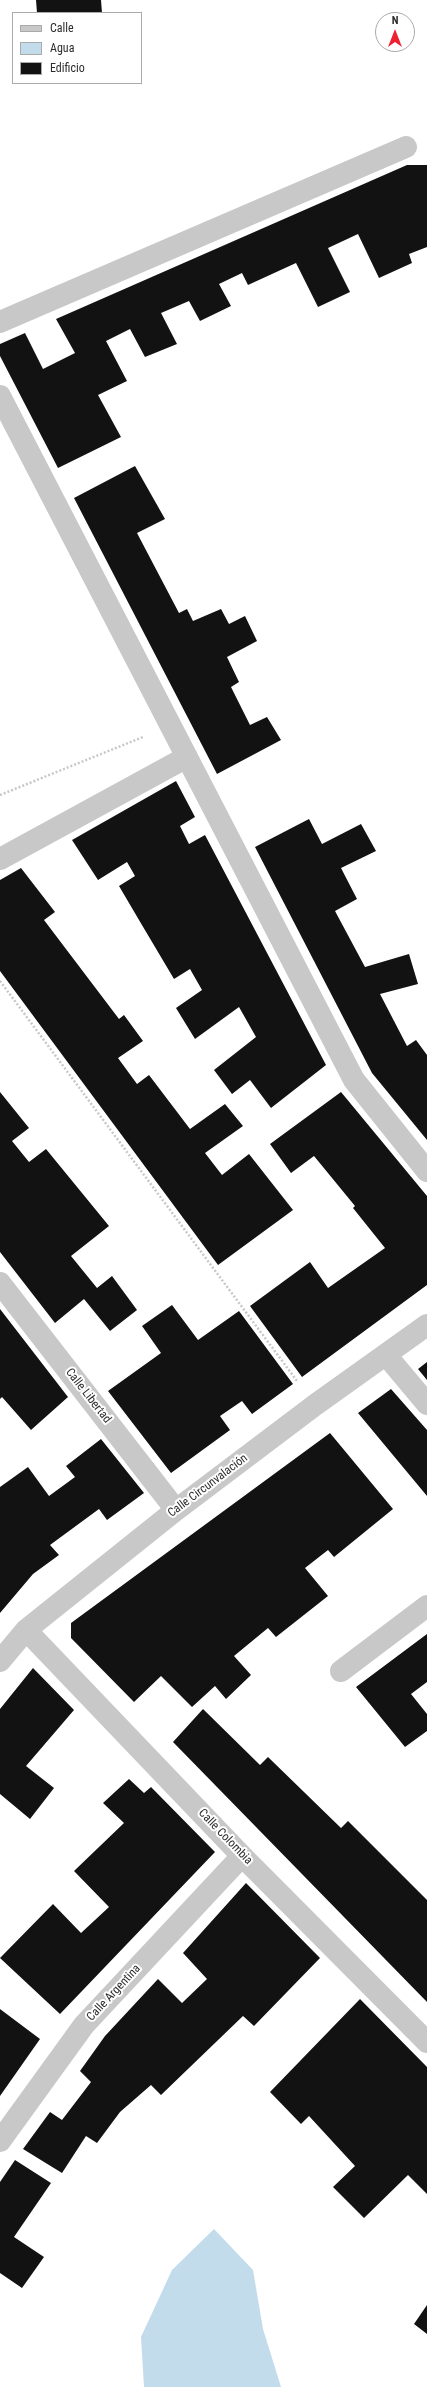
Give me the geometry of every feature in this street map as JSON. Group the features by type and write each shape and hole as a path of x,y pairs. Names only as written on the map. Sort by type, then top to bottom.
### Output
{"street":[{"path":"0,322 406,146"},
{"path":"0,396 354,1080 427,1172"},
{"path":"0,859 187,757"},
{"name":"Calle Libertad","path":"0,1282 176,1510"},
{"name":"Calle Circunvalación","path":"0,1661 26,1630 176,1510 315,1405 427,1325"},
{"path":"386,1355 427,1404"},
{"path":"341,1671 427,1606"},
{"name":"Calle Colombia","path":"26,1630 242,1856 427,2042"},
{"name":"Calle Argentina","path":"0,2141 84,2025 242,1856"}],"path":[{"path":"0,795 171,726"},
{"path":"0,981 315,1405"}],"water":[{"path":"214,2229 253,2270 263,2329 281,2387 144,2387 141,2337 172,2270"}],"building":[{"path":"36,0 101,0 102,12 37,12"},
{"path":"407,165 427,165 427,247 409,254 412,263 379,278 358,234 328,248 350,292 318,307 296,263 248,285 242,273 219,284 231,306 200,321 189,301 161,313 177,344 145,357 130,329 106,341 127,381 98,395 121,437 58,468 0,356 0,344 25,333 43,369 75,353 56,319"},
{"path":"135,466 165,519 137,533 179,613 187,609 193,621 221,609 229,624 245,616 257,641 227,657 239,682 231,687 250,725 267,717 281,740 217,774 74,498"},
{"path":"176,781 195,817 180,826 189,844 205,835 326,1065 271,1108 250,1080 232,1094 214,1070 256,1037 239,1007 195,1039 176,1008 202,990 190,969 174,979 119,886 135,876 127,862 98,880 72,840"},
{"path":"309,819 322,844 361,824 376,851 341,868 357,899 335,911 365,967 409,954 418,984 380,994 407,1046 416,1040 427,1055 427,1140 372,1073 255,847"},
{"path":"21,868 55,912 44,920 119,1019 124,1015 143,1041 118,1058 137,1084 149,1075 190,1129 225,1104 243,1126 205,1153 222,1175 249,1154 293,1210 218,1265 0,971 0,880"},
{"path":"0,1092 29,1128 12,1141 29,1162 46,1149 109,1226 71,1256 97,1288 112,1276 137,1310 110,1331 84,1299 55,1323 0,1252"},
{"path":"341,1092 427,1196 427,1285 302,1377 250,1306 310,1262 328,1288 385,1248 353,1208 355,1206 314,1156 291,1173 270,1144"},
{"path":"172,1305 198,1340 239,1311 293,1384 252,1414 242,1401 220,1416 230,1430 171,1473 108,1391 161,1353 142,1326"},
{"path":"0,1309 68,1397 31,1430 2,1397 0,1399"},
{"path":"427,1362 427,1380 418,1369"},
{"path":"391,1389 427,1430 427,1496 358,1413"},
{"path":"330,1433 393,1509 334,1557 328,1550 305,1568 328,1596 276,1637 268,1628 234,1656 251,1675 226,1699 215,1686 192,1707 161,1676 134,1702 71,1638 71,1623"},
{"path":"101,1439 144,1493 107,1520 99,1509 50,1545 59,1555 33,1574 0,1613 0,1487 28,1467 49,1496 75,1477 66,1466"},
{"path":"427,1634 427,1682 411,1694 427,1714 427,1731 405,1747 356,1687"},
{"path":"33,1668 74,1710 26,1766 54,1788 30,1819 0,1794 0,1709"},
{"path":"203,1709 260,1765 268,1757 341,1828 348,1821 427,1900 427,2002 173,1742"},
{"path":"129,1779 144,1793 151,1787 215,1852 60,2014 0,1958 53,1904 81,1933 109,1907 74,1871 124,1823 103,1803"},
{"path":"246,1883 320,1958 254,2026 243,2016 161,2095 151,2085 120,2112 97,2143 86,2136 62,2173 23,2149 50,2112 62,2120 91,2082 80,2071 105,2036 158,1979 182,2003 207,1979 183,1953"},
{"path":"360,1999 427,2067 427,2194 408,2175 364,2218 333,2187 355,2166 309,2116 301,2124 270,2092"},
{"path":"0,2009 40,2039 0,2096"},
{"path":"15,2160 51,2183 14,2237 44,2257 22,2288 0,2273 0,2182"},
{"path":"427,2305 427,2334 414,2324"}]}
